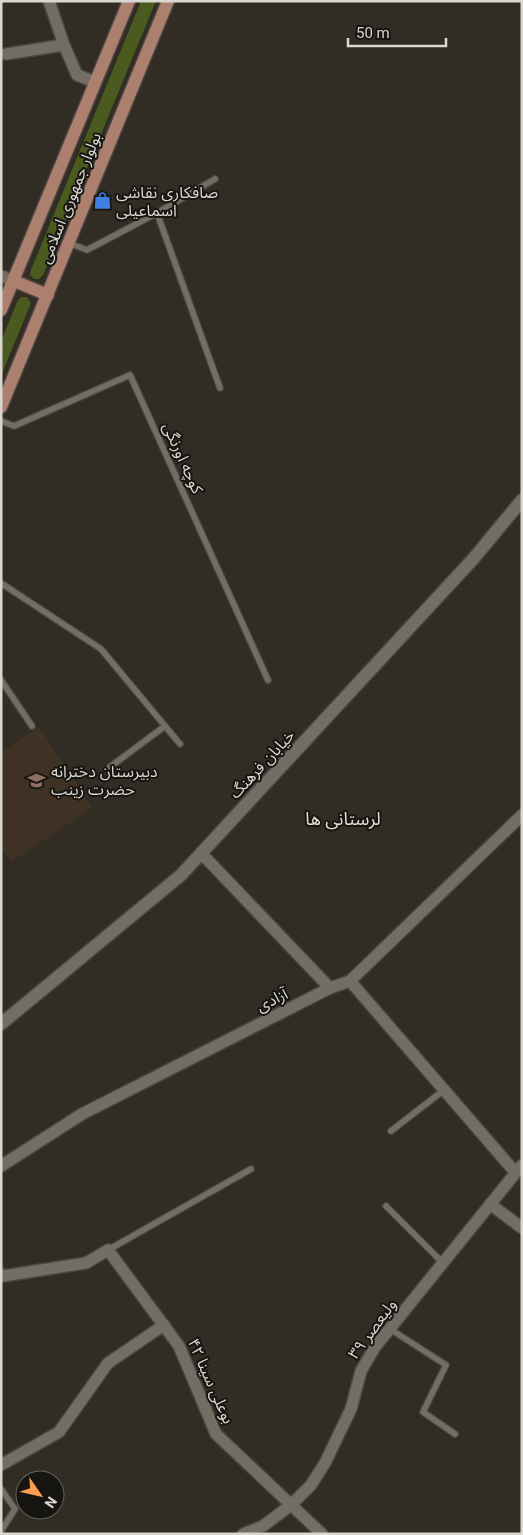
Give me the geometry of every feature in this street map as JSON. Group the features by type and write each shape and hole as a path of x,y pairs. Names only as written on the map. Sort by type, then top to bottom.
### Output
{"main road":[{"name":"بولوار جمهوری اسلامی","path":"1,310 128,1"},
{"name":"بولوار جمهوری اسلامی","path":"1,407 168,1"},
{"path":"14,281 48,295"}],"street":[{"path":"50,1 64,45 77,75 95,82"},
{"path":"6,54 64,45"},
{"path":"1,276 14,281"},
{"name":"خیابان فرهنگ","path":"1,1024 181,875 474,558 522,500"},
{"name":"آزادی","path":"1,1166 82,1114 330,988 350,981 522,815"},
{"path":"201,854 330,988"},
{"path":"350,981 444,1090 518,1169"},
{"name":"ولیعصر ۳۹","path":"243,1534 263,1526 291,1505 311,1485 325,1463 352,1409 361,1371 375,1347 518,1169"},
{"path":"490,1204 522,1228"},
{"path":"1,1274 3,1276 86,1263 108,1250"},
{"name":"بوعلی سینا ۴۲","path":"108,1250 179,1346 216,1434 322,1534"},
{"path":"1,1465 59,1432 108,1364 164,1325"}],"lane":[{"path":"69,243 87,250 157,213 215,179"},
{"path":"157,213 220,388"},
{"name":"کوچه اورنگی","path":"1,421 14,426 130,375 268,680"},
{"path":"1,583 101,649 180,744"},
{"path":"1,680 32,726"},
{"path":"110,767 165,726"},
{"path":"391,1132 444,1090"},
{"path":"108,1250 251,1169"},
{"path":"386,1206 443,1263"},
{"path":"390,1329 446,1365 423,1412 455,1434"},
{"path":"1,1489 15,1509 1,1531"}],"shaded area":[{"name":"دبیرستان دخترانه حضرت زینب","path":"39,727 92,808 11,862 1,847 1,752"}],"green space":[{"path":"141,1 156,1 43,275 39,279 34,279 30,275 31,270"},
{"path":"21,297 27,297 31,303 1,376 1,341"}],"place":[{"name":"صافکاری نقاشی اسماعیلی","path":"102,201"},
{"name":"دبیرستان دخترانه حضرت زینب","path":"37,780"}],"district":[{"name":"لرستانی ها","path":"343,818"}]}
